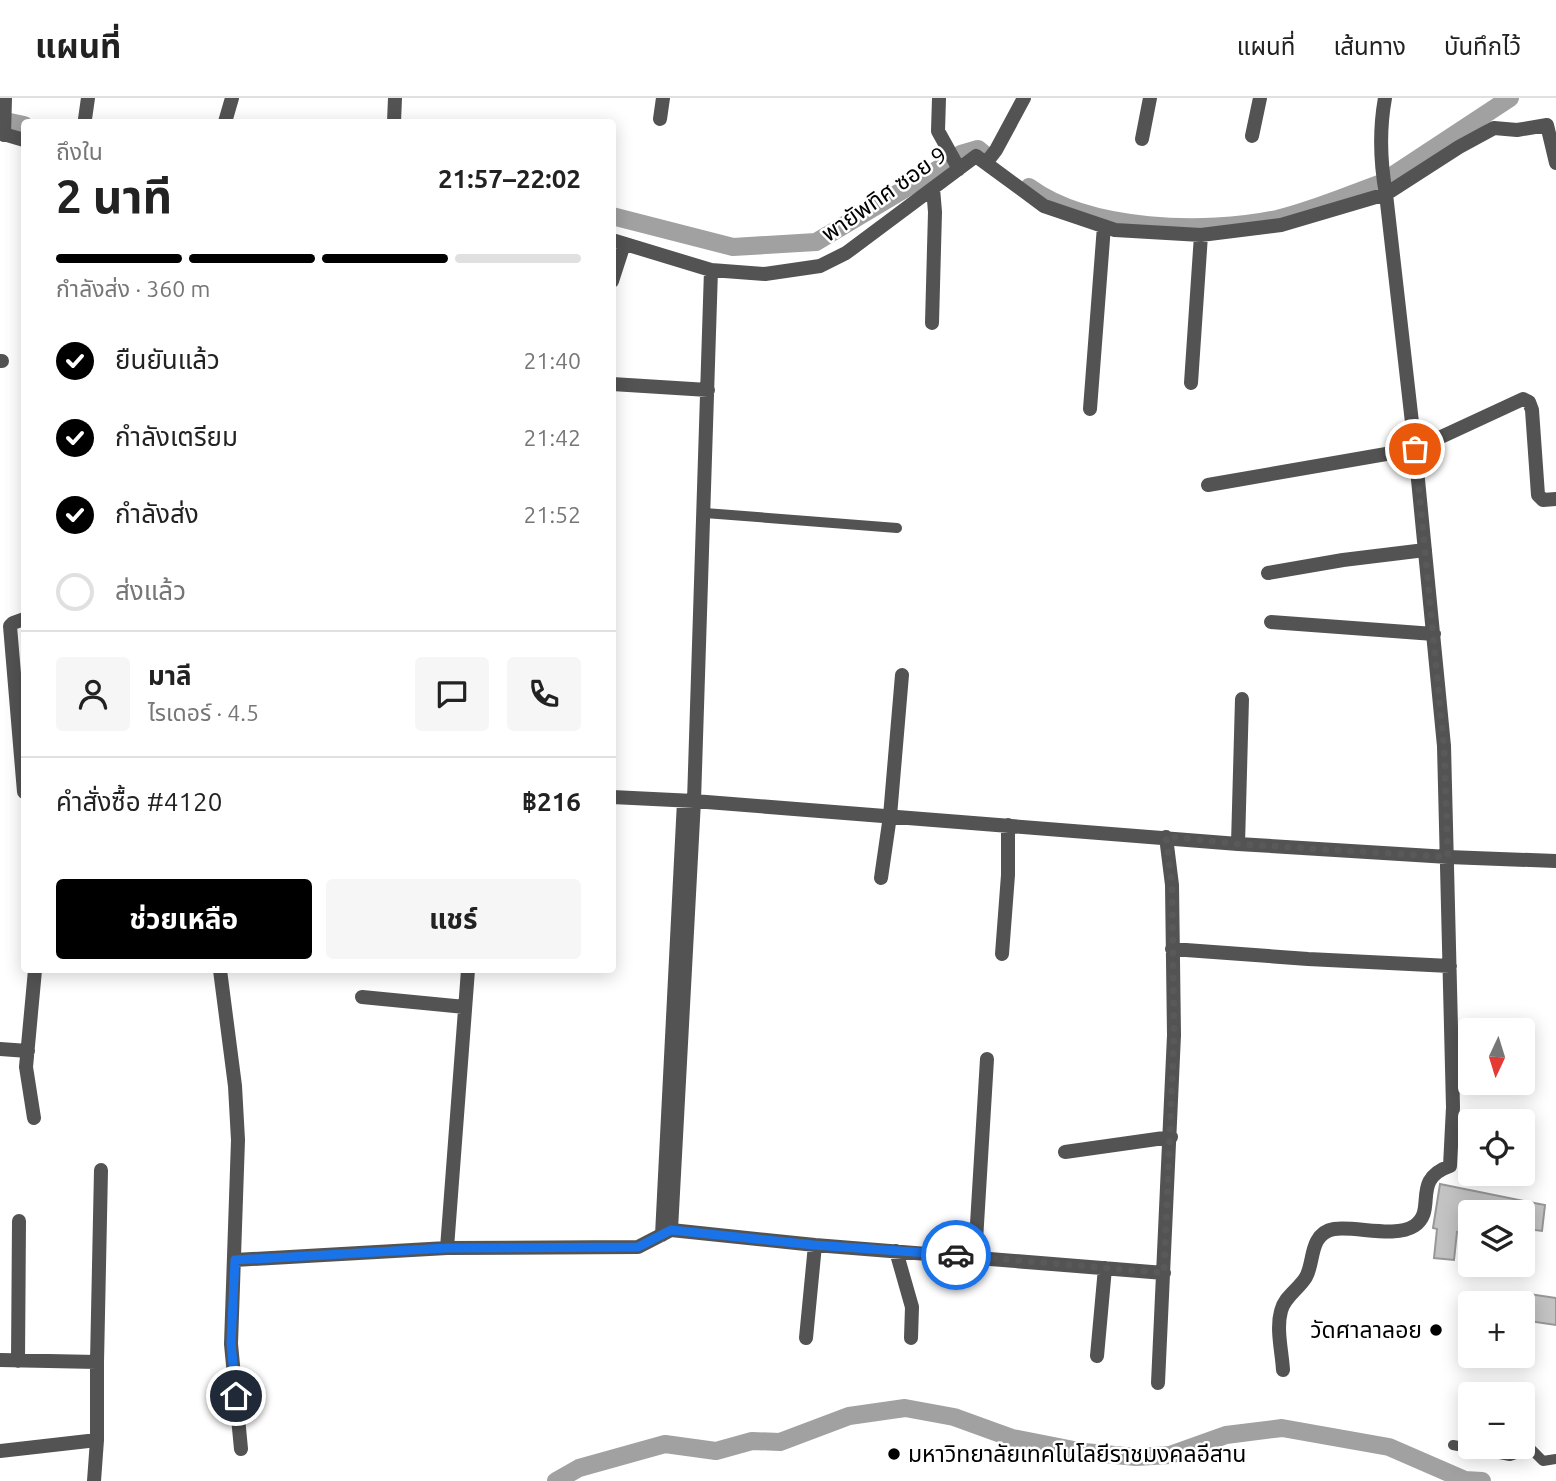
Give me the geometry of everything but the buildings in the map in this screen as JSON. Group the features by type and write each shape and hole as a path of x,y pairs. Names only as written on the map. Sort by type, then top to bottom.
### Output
{"street":[{"path":"5,98 2,134 21,139"},
{"path":"85,119 88,98"},
{"path":"226,119 232,98"},
{"path":"394,119 395,98"},
{"path":"660,119 663,98"},
{"path":"939,98 938,131 959,169"},
{"name":"พายัพทิศ ซอย 9","path":"618,242 711,270 765,274 820,266 846,253 959,169 996,150 1024,98"},
{"path":"1142,139 1150,98"},
{"path":"1252,135 1261,98"},
{"path":"1283,1370 1281,1308 1307,1276 1313,1251 1321,1235 1335,1229 1387,1231 1412,1227 1421,1217 1430,1178 1436,1171 1450,1166 1453,1107 1444,746 1415,449 1381,170 1380,129 1385,98"},
{"path":"981,160 1044,206 1115,230 1201,235 1280,225 1386,194 1494,128 1517,130 1547,125 1556,163"},
{"path":"932,323 935,212 933,188"},
{"path":"1090,409 1104,226"},
{"path":"1191,383 1201,235"},
{"path":"666,1233 705,513 711,270"},
{"path":"616,384 708,390"},
{"path":"1208,485 1415,449 1525,399 1532,410 1538,495 1543,500 1556,499"},
{"path":"1268,573 1425,550"},
{"path":"21,620 10,626 21,756"},
{"path":"1271,622 1434,634"},
{"path":"881,878 890,816 902,675"},
{"path":"1238,844 1242,699"},
{"path":"616,797 1166,836 1238,844 1556,861"},
{"path":"1002,954 1008,875 1008,825"},
{"path":"1158,1383 1174,1035 1172,884 1166,836"},
{"path":"1172,948 1308,959 1450,966"},
{"path":"34,1118 26,1067 35,973"},
{"path":"220,973 235,1086 238,1140 231,1343 241,1449"},
{"path":"447,1248 468,973"},
{"path":"362,997 465,1007"},
{"path":"0,1049 28,1051"},
{"path":"975,1257 987,1059"},
{"path":"1065,1152 1171,1137"},
{"path":"94,1481 101,1170"},
{"path":"18,1361 19,1221"},
{"path":"235,1260 447,1248 638,1247 666,1233 1164,1273"},
{"path":"806,1338 814,1245"},
{"path":"896,1251 912,1307 911,1338"},
{"path":"1097,1356 1105,1268"},
{"path":"0,1360 97,1362"},
{"path":"0,1451 97,1440"}],"lane":[{"path":"705,513 897,528"},
{"path":"1453,1445 1510,1456 1531,1449 1543,1461 1556,1459"}],"waterway":[{"path":"1390,177 1510,98"},
{"path":"10,122 21,124"},
{"path":"961,154 978,149 984,154"},
{"path":"616,217 733,247 816,242 950,162"},
{"path":"1029,187 1054,202 1083,213 1115,220 1148,225 1216,227 1277,219 1316,208 1379,184"},
{"path":"556,1481 579,1468 665,1444 716,1451 752,1441 780,1442 849,1416 905,1408 954,1417 1012,1438 1084,1452 1136,1457 1170,1455 1226,1435 1282,1428 1389,1447 1465,1480 1482,1481"}],"way so far":[{"path":"956,1255 1164,1273 1174,1035 1172,884 1166,836 1238,844 1448,857 1444,746 1415,449"}],"place":[{"name":"วัดศาลาลอย","path":"1436,1330"},
{"name":"มหาวิทยาลัยเทคโนโลยีราชมงคลอีสาน","path":"894,1454"}],"route":[{"path":"236,1396 231,1343 235,1260 447,1248 638,1247 671,1230 814,1245 956,1255"}]}
